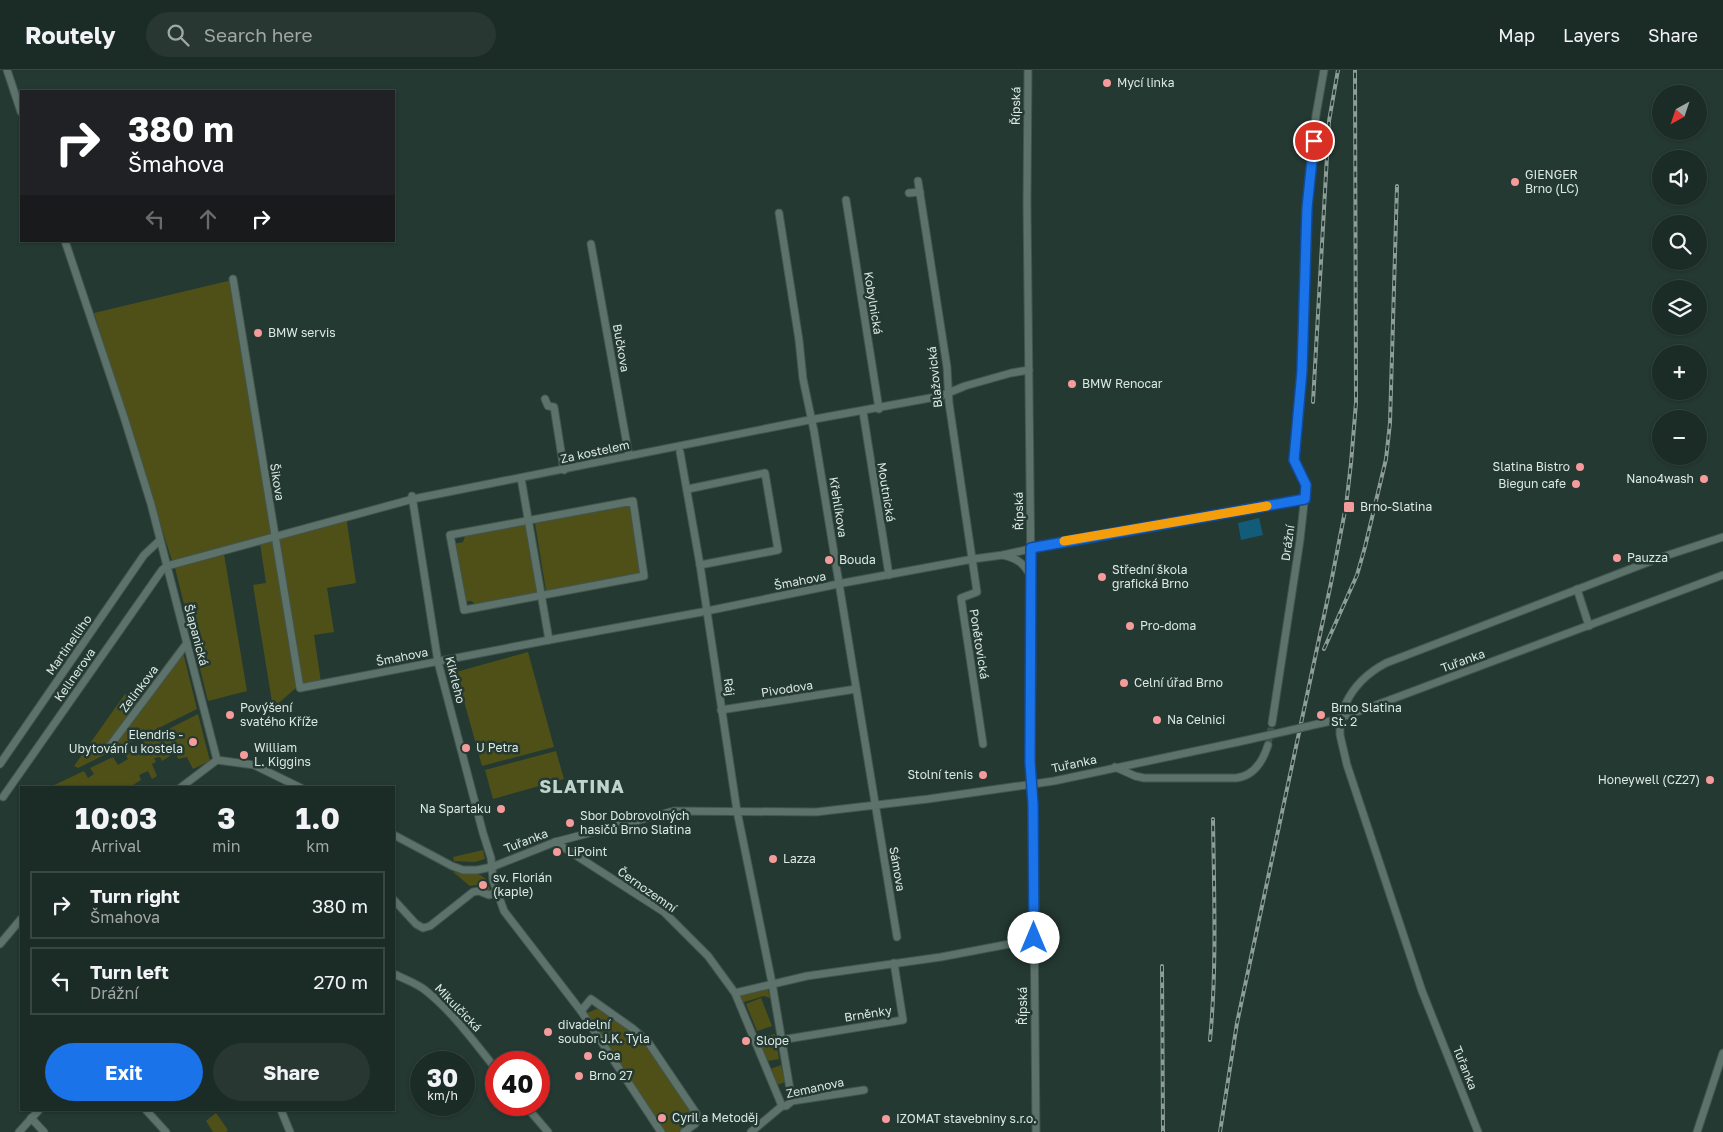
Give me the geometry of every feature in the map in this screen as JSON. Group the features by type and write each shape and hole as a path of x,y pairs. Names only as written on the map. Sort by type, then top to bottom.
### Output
{"street":[{"path":"7,70 20,109"},
{"name":"Řípská","path":"1028,70 1031,548 1030,762 1032,784 1036,1132"},
{"name":"Drážní","path":"1272,723 1305,499 1306,485 1294,460 1302,371 1307,208 1316,116 1324,70"},
{"name":"Blažovická","path":"918,181 947,367 949,403 973,559"},
{"path":"909,193 920,192"},
{"name":"Kobylnická","path":"846,200 879,409"},
{"name":"Křehlíkova","path":"779,213 799,340 803,379 875,805"},
{"name":"Šlapanická","path":"65,242 124,417 153,515 217,760"},
{"name":"Bučkova","path":"592,244 629,456"},
{"name":"Šikova","path":"234,279 274,537 300,688"},
{"name":"Za kostelem","path":"166,566 412,497 564,470 811,420 879,409 949,394 965,386 1029,370"},
{"path":"545,400 548,406 554,407 564,470"},
{"name":"Moutnická","path":"863,412 889,575"},
{"name":"Ráj","path":"680,452 688,489 737,811"},
{"path":"688,489 765,473 778,550 700,565"},
{"path":"521,478 549,640"},
{"name":"Kikrleho","path":"412,497 438,662 491,858 493,880 497,892 506,914 581,1011 661,1132"},
{"name":"Šmahova","path":"300,688 839,584 1305,499"},
{"path":"633,501 644,576 542,597 464,610 450,535 633,501"},
{"name":"Tuřanka","path":"1346,702 1355,687 1364,678 1386,663 1683,549 1723,537"},
{"name":"Martinelliho","path":"0,764 144,555 159,541"},
{"path":"1003,555 1023,563 1031,578"},
{"name":"Ponětovická","path":"973,559 977,592 961,598 983,744"},
{"name":"Kellnerova","path":"3,797 166,566"},
{"name":"Tuřanka","path":"395,836 452,866 463,870 477,870 492,867 555,842 674,811 816,812 1032,784 1331,721 1723,575"},
{"path":"1577,589 1589,626"},
{"name":"Zelinkova","path":"109,747 187,643"},
{"name":"Pivodova","path":"721,710 856,689"},
{"name":"Tuřanka","path":"1340,726 1341,742 1352,779 1422,991 1478,1132"},
{"path":"1115,767 1144,778 1236,778 1256,769 1266,753 1268,745"},
{"path":"183,786 217,760 254,765 297,786"},
{"name":"Sámova","path":"875,805 897,937"},
{"path":"737,811 772,983 792,1101"},
{"name":"Černozemní","path":"555,842 664,912 708,956 735,992 782,1106"},
{"path":"395,901 416,924 423,928 430,926 473,892 479,891 489,895 497,892"},
{"path":"0,944 20,920"},
{"path":"735,992 772,983 1020,942 1034,938"},
{"name":"Brněnky","path":"781,1040 903,1020 894,963"},
{"name":"Mikulčická","path":"395,974 421,987 435,999 485,1056"},
{"path":"581,1011 591,1000 632,1028 648,1042 696,1113 698,1119 695,1124 684,1132"},
{"path":"1697,1132 1723,1053"},
{"name":"Zemanova","path":"751,1132 782,1106 786,1106 792,1101 864,1090"},
{"path":"19,1132 38,1111"},
{"path":"147,1111 166,1132"},
{"path":"280,1111 290,1132"},
{"path":"534,1116 548,1132"},
{"path":"31,1118 44,1132"}],"shaded area":[{"path":"232,280 273,533 346,516 356,583 327,588 334,632 314,635 321,682 297,687 273,708 253,585 266,583 260,543 173,564 94,313"},
{"path":"632,504 641,575 546,591 535,523"},
{"path":"525,522 538,595 478,606 471,601 462,602 453,544 463,542 466,533"},
{"path":"224,554 247,691 208,701 175,568"},
{"path":"182,648 197,709 78,768 74,766 125,694 140,704"},
{"path":"528,652 554,747 482,766 456,672"},
{"path":"198,714 210,761 193,769 187,757 178,759 176,752 170,754 170,756 162,761 160,757 154,758 156,762 152,764 157,776 152,779 148,771 139,775 141,780 132,786 52,786 84,771 88,778 94,774 90,768 113,757 118,765 128,759 124,752 121,753"},
{"path":"556,751 564,779 493,799 485,770"},
{"path":"483,850 485,859 475,862 454,861 453,857"},
{"path":"453,872 472,873 482,876 489,884 490,891 487,892 476,885 470,886"},
{"path":"767,984 770,998 764,996 741,1003 738,995"},
{"path":"761,998 772,1026 757,1031 746,1004"},
{"path":"601,1007 647,1042 695,1119 679,1132 665,1132 587,1013"},
{"path":"775,1034 779,1059 767,1061 757,1038"},
{"path":"781,1065 785,1082 777,1085 770,1069"},
{"path":"216,1113 228,1130 226,1132 213,1132 206,1121"}],"water":[{"path":"1259,518 1263,535 1241,540 1238,523"}],"tunnel":[{"path":"1340,726 1346,703"},
{"path":"1268,745 1272,723"}],"railway":[{"path":"1313,402 1329,121 1338,70"},
{"path":"1220,1132 1237,1023 1346,506 1356,403 1355,70"},
{"path":"1324,649 1357,575 1386,459 1390,423 1397,186"},
{"path":"1210,1040 1214,958 1213,819"},
{"path":"1162,966 1163,1132"}],"slow traffic":[{"path":"1064,541 1267,506"}],"place":[{"name":"Mycí linka","path":"1107,83"},
{"name":"GIENGER Brno (LC)","path":"1515,182"},
{"name":"BMW servis","path":"258,333"},
{"name":"BMW Renocar","path":"1072,384"},
{"name":"Slatina Bistro","path":"1580,467"},
{"name":"Nano4wash","path":"1704,479"},
{"name":"Biegun cafe","path":"1576,484"},
{"name":"Brno-Slatina","path":"1349,507"},
{"name":"Pauzza","path":"1617,558"},
{"name":"Bouda","path":"829,560"},
{"name":"Střední škola grafická Brno","path":"1102,577"},
{"name":"Pro-doma","path":"1130,626"},
{"name":"Celní úřad Brno","path":"1124,683"},
{"name":"Povýšení svatého Kříže","path":"230,715"},
{"name":"Brno Slatina St. 2","path":"1321,715"},
{"name":"Na Celnici","path":"1157,720"},
{"name":"Elendris - Ubytování u kostela","path":"193,742"},
{"name":"U Petra","path":"466,748"},
{"name":"William L. Kiggins","path":"244,755"},
{"name":"Stolní tenis","path":"983,775"},
{"name":"Honeywell (CZ27)","path":"1710,780"},
{"name":"Na Spartaku","path":"501,809"},
{"name":"Sbor Dobrovolných hasičů Brno Slatina","path":"570,823"},
{"name":"LiPoint","path":"557,852"},
{"name":"Lazza","path":"773,859"},
{"name":"sv. Florián (kaple)","path":"483,885"},
{"name":"divadelní soubor J.K. Tyla","path":"548,1032"},
{"name":"Slope","path":"746,1041"},
{"name":"Goa","path":"588,1056"},
{"name":"Brno 27","path":"579,1076"},
{"name":"Cyril a Metoděj","path":"662,1118"},
{"name":"IZOMAT stavebniny s.r.o.","path":"886,1119"}],"district":[{"name":"SLATINA","path":"582,787"}],"route":[{"path":"1034,938 1033,804 1030,762 1032,670 1031,548 1305,499 1306,485 1294,460 1302,371 1307,208 1314,141"}]}
